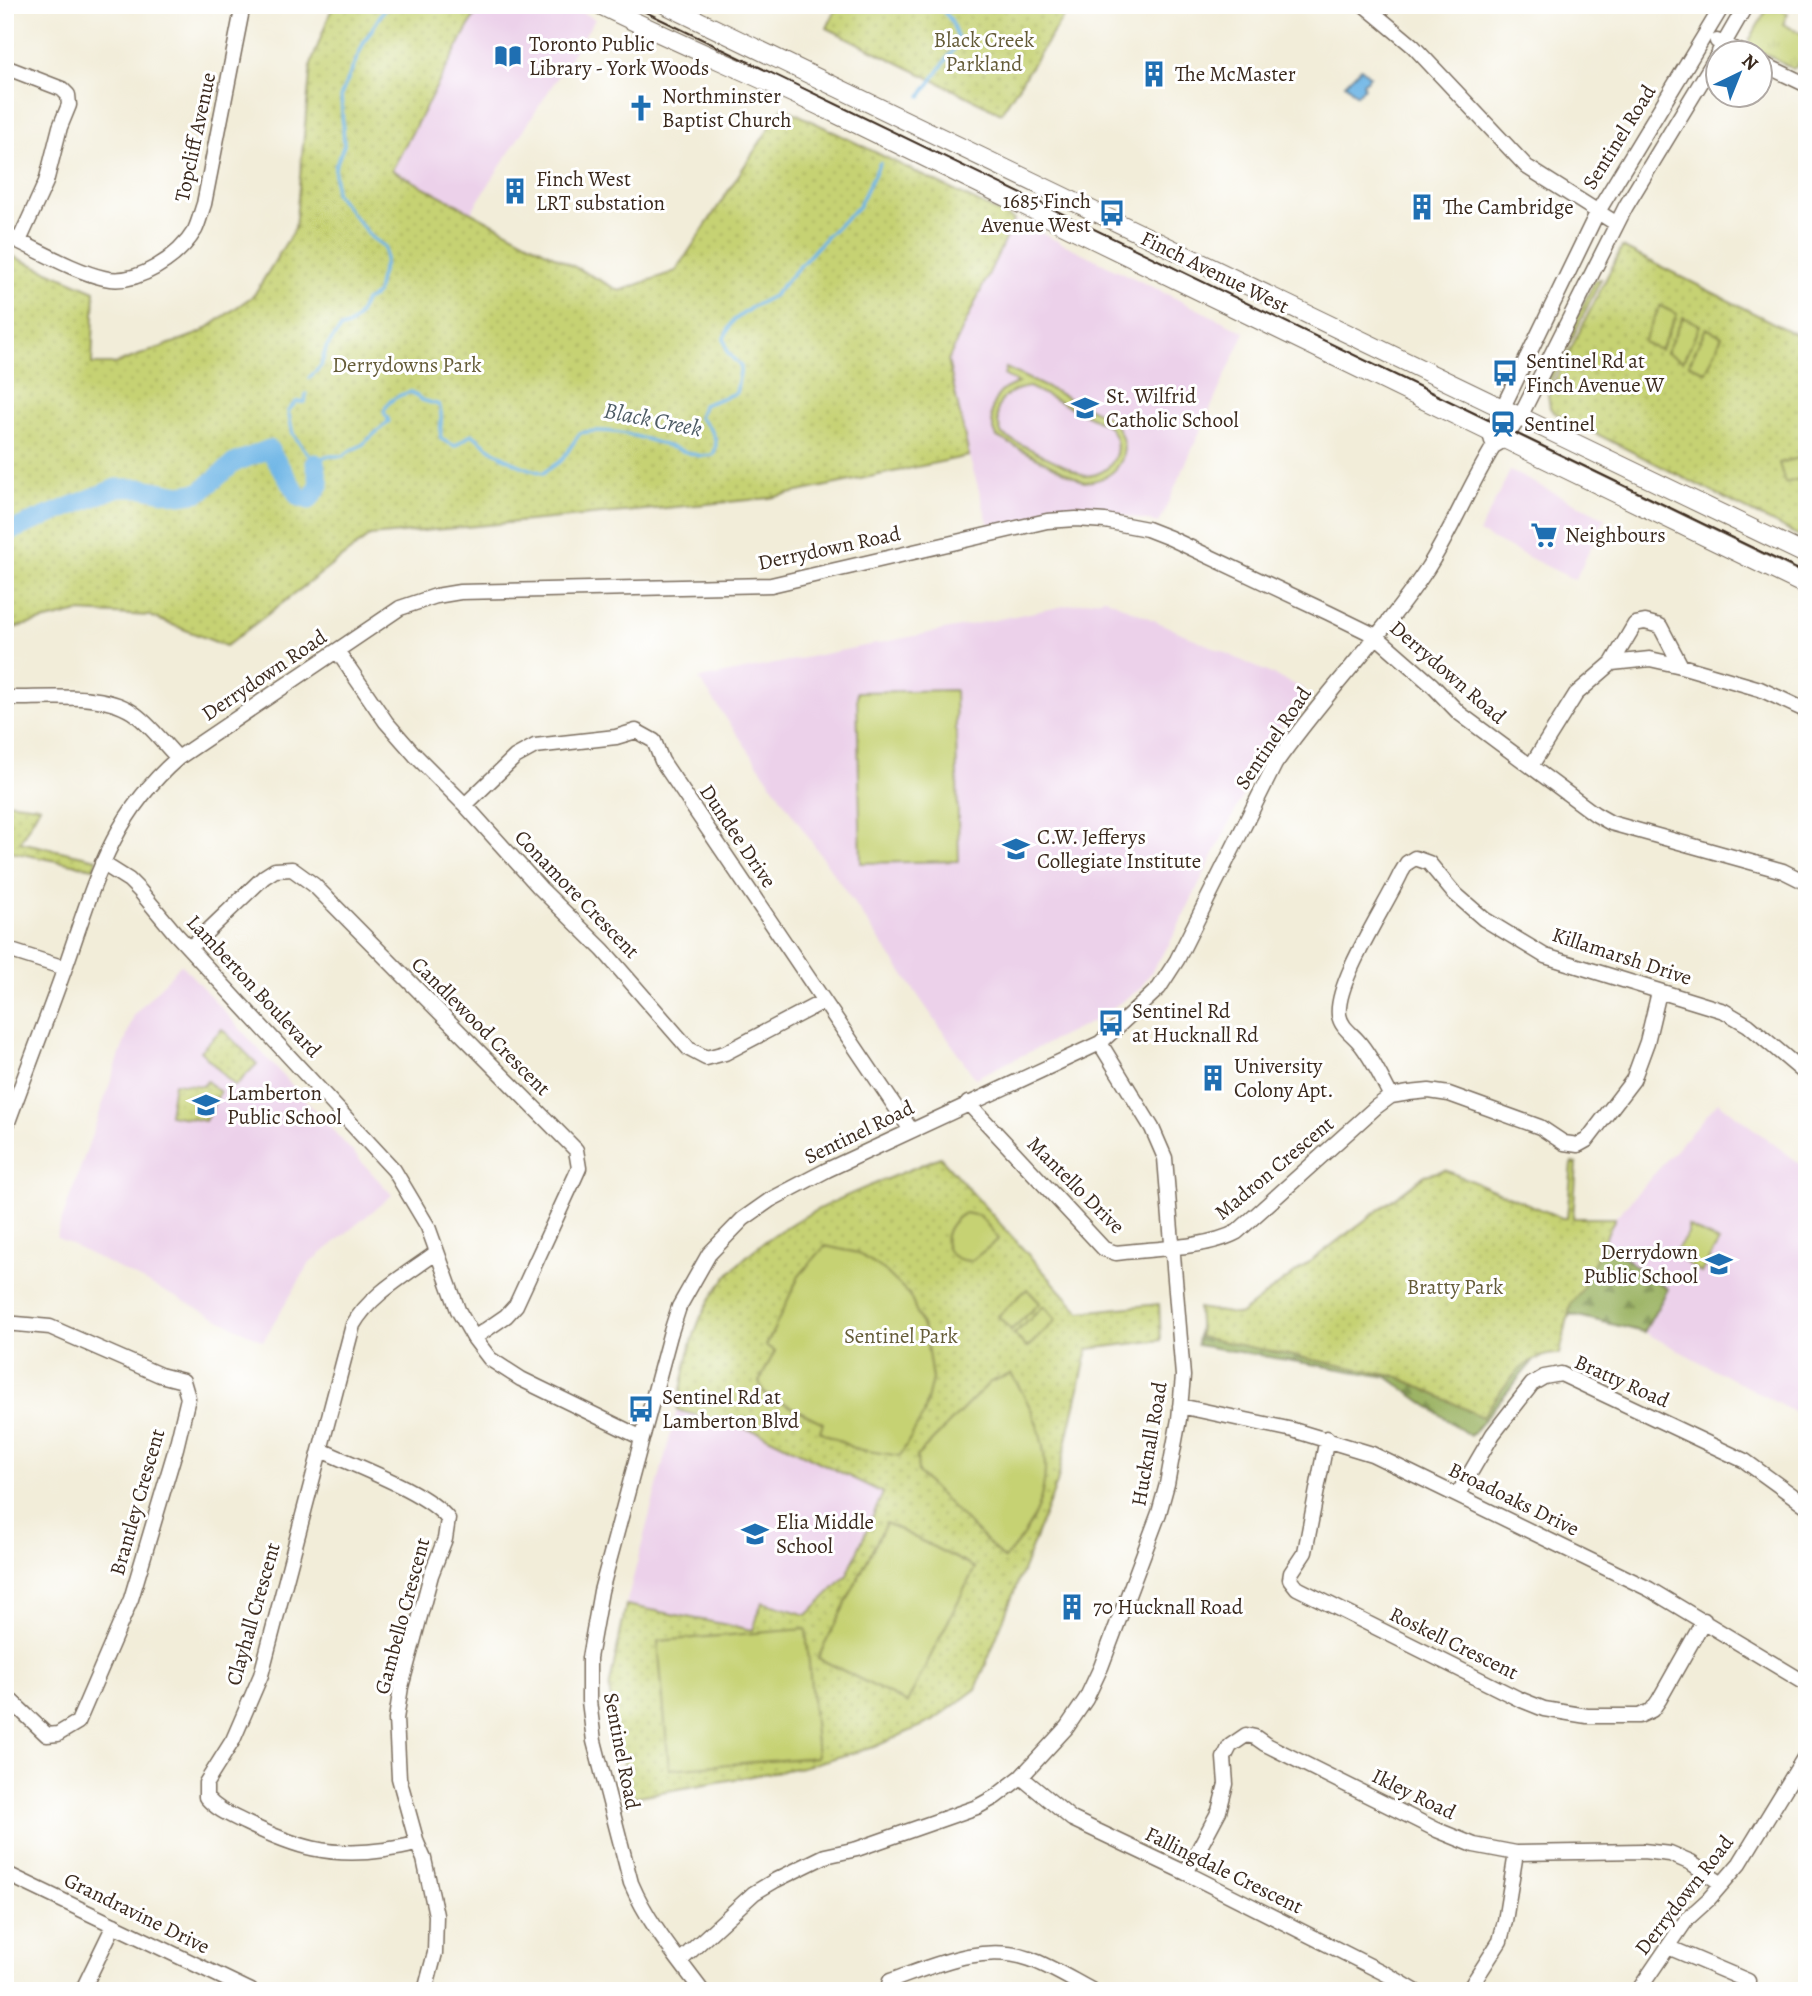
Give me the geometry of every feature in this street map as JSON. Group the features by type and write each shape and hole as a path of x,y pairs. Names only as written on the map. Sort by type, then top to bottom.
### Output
{"main road":[{"name":"Finch Avenue West","path":"600,5 827,110 1273,326 1496,440 1807,586"},
{"name":"Finch Avenue West","path":"666,5 1504,406 1807,555"}],"street":[{"name":"Topcliff Avenue","path":"12,238 98,276 118,280 149,270 181,247 195,229 204,204 243,5"},
{"path":"1364,5 1413,46 1527,167 1617,224"},
{"name":"Sentinel Road","path":"702,1991 638,1899 631,1883 598,1759 589,1702 590,1645 601,1591 679,1307 718,1243 743,1219 770,1200 911,1130 1100,1042 1159,988 1177,960 1275,764 1427,569 1496,440 1504,406 1597,213 1723,5"},
{"name":"Sentinel Road","path":"1727,38 1746,5"},
{"path":"5,67 62,89 68,95 69,105 60,127 46,182 12,238"},
{"path":"1773,69 1807,85"},
{"name":"Sentinel Road","path":"1496,440 1521,415 1617,224 1703,80"},
{"name":"Derrydown Road","path":"5,1130 102,863 124,818 152,782 178,758 401,608 436,596 460,592 771,585 1048,521 1076,519 1131,526 1170,537 1376,636 1432,685 1459,713 1611,823 1783,871 1807,883"},
{"path":"1531,766 1576,694 1612,663 1635,624 1645,622 1660,626 1681,666"},
{"name":"Conamore Crescent","path":"338,652 386,722 415,755 466,805 540,888 603,950 682,1042 698,1055 706,1058 725,1053 824,1001"},
{"path":"1612,663 1650,659 1681,666 1760,689 1807,711"},
{"path":"5,698 91,699 113,703 133,713 178,758"},
{"name":"Dundee Drive","path":"466,805 515,757 535,746 616,737 636,731 645,734 654,741 662,761 911,1130"},
{"name":"Killamarsh Drive","path":"1391,1096 1366,1051 1346,1029 1339,1016 1340,999 1346,979 1401,873 1411,859 1429,863 1453,892 1484,919 1545,956 1724,1011 1748,1024 1807,1075"},
{"name":"Lamberton Boulevard","path":"102,863 129,880 140,891 394,1170 428,1227 458,1310 490,1359 521,1379 642,1438"},
{"name":"Candlewood Crescent","path":"190,948 264,877 275,870 292,869 304,876 576,1150 579,1168 522,1295 506,1315 474,1338"},
{"path":"5,949 65,968"},
{"path":"1391,1096 1422,1091 1449,1094 1540,1127 1564,1143 1578,1145 1587,1140 1633,1080 1645,1050 1659,992"},
{"name":"Hucknall Road","path":"680,1961 754,1893 776,1880 825,1856 858,1849 976,1807 995,1797 1021,1777 1067,1727 1086,1699 1101,1667 1159,1513 1167,1484 1183,1376 1167,1174 1162,1148 1100,1042"},
{"name":"Madron Crescent","path":"1173,1246 1228,1237 1237,1232 1391,1096"},
{"name":"Mantello Drive","path":"968,1103 1104,1249 1116,1253 1173,1246"},
{"name":"Clayhall Crescent","path":"417,1843 355,1854 328,1852 266,1833 216,1808 206,1797 206,1783 233,1740 261,1675 353,1325 371,1302 437,1252"},
{"name":"Brantley Crescent","path":"5,1323 50,1327 160,1375 183,1381 187,1387 188,1398 131,1599 78,1722 58,1734 47,1735 5,1695"},
{"name":"Bratty Road","path":"1458,1494 1493,1434 1532,1384 1544,1377 1561,1374 1745,1461 1807,1506"},
{"name":"Broadoaks Drive","path":"1180,1406 1326,1438 1372,1454 1649,1589 1807,1684"},
{"name":"Roskell Crescent","path":"1326,1438 1305,1552 1290,1579 1297,1588 1519,1699 1544,1709 1587,1716 1639,1716 1652,1710 1659,1700 1704,1620"},
{"name":"Gambello Crescent","path":"321,1450 423,1497 448,1519 445,1539 431,1575 401,1687 396,1719 399,1778 424,1860 436,1914 435,1953 425,1991"},
{"name":"Ikley Road","path":"1186,1873 1219,1811 1226,1784 1224,1758 1230,1746 1246,1735 1255,1737 1437,1830 1474,1845 1516,1853 1643,1851 1670,1854 1691,1863 1722,1884"},
{"name":"Derrydown Road","path":"1638,1991 1688,1920 1740,1863 1807,1753"},
{"name":"Fallingdale Crescent","path":"1021,1777 1072,1819 1186,1873 1415,1991"},
{"path":"1468,1991 1500,1941 1516,1853"},
{"name":"Grandravine Drive","path":"5,1873 251,1991"},
{"path":"82,1991 114,1925"},
{"path":"1668,1947 1748,1981"},
{"path":"887,1991 890,1981 927,1966 959,1958 998,1953 1030,1959 1093,1991"}],"shaded area":[{"path":"480,5 567,5 595,19 471,212 392,170"},
{"name":"St. Wilfrid Catholic School","path":"1014,220 1245,332 1159,523 1100,510 1043,515 990,529 969,456 948,360"},
{"path":"1510,471 1605,518 1575,580 1479,533"},
{"name":"C.W. Jefferys Collegiate Institute","path":"1105,598 1304,689 1263,755 1170,943 1140,989 1092,1022 975,1078 699,679"},
{"name":"Lamberton Public School","path":"181,964 392,1195 310,1263 263,1341 56,1237 134,1015"},
{"name":"Derrydown Public School","path":"1718,1102 1807,1169 1807,1419 1644,1332 1667,1289 1597,1238"},
{"name":"Elia Middle School","path":"677,1410 758,1432 883,1492 847,1575 807,1615 762,1602 754,1630 626,1605"}],"green space":[{"name":"Derrydowns Park","path":"333,5 480,5 392,170 620,291 676,271 783,107 1014,220 948,360 969,456 770,498 370,536 226,646 150,616 79,612 5,630 5,253 95,291 92,364 115,364 200,333 254,295 295,228 311,64"},
{"name":"Black Creek Parkland","path":"838,5 1071,5 1001,113 827,28"},
{"path":"1769,5 1788,13 1783,24 1807,36 1807,65 1801,63 1793,69 1773,58 1773,38 1751,38"},
{"path":"1622,247 1807,340 1807,540 1555,413 1550,408 1548,394"},
{"path":"1601,279 1546,391 1542,389 1595,280"},
{"path":"1660,306 1677,314 1660,350 1643,342"},
{"path":"1683,317 1700,325 1683,361 1666,353"},
{"path":"1706,328 1722,336 1706,372 1689,364"},
{"path":"1006,368 1110,418 1123,440 1124,450 1116,469 1097,480 1084,482 997,437 992,407 1002,391 1018,383 1004,375","holes":["1029,387 1109,426 1116,444 1114,459 1103,471 1085,476 1002,435 998,409 1005,397"]},
{"path":"1807,456 1807,477 1785,483 1779,463"},
{"path":"955,690 959,861 861,863 857,692"},
{"path":"5,802 40,806 20,842 97,859 94,868 5,851"},
{"path":"222,1029 257,1064 235,1086 200,1051"},
{"path":"207,1081 220,1092 205,1121 169,1115 174,1083 203,1086"},
{"name":"Sentinel Park","path":"940,1157 1080,1312 1159,1304 1161,1340 1088,1349 1057,1483 976,1689 933,1721 874,1747 802,1767 633,1797 618,1742 609,1689 626,1605 753,1630 762,1602 807,1615 847,1575 883,1493 758,1432 677,1410 689,1352 704,1311 731,1271 756,1248 784,1229 845,1196"},
{"name":"Bratty Park","path":"1572,1163 1577,1164 1573,1218 1615,1218 1581,1291 1571,1303 1560,1354 1535,1359 1524,1366 1505,1385 1482,1417 1399,1377 1200,1337 1198,1308 1239,1315 1425,1175 1445,1170 1567,1218"},
{"name":"Bratty Park","path":"1530,1205 1597,1238 1668,1289 1644,1332 1570,1314 1553,1352 1533,1361 1470,1436 1387,1377 1197,1345 1200,1318 1239,1323 1485,1275"},
{"path":"965,1213 980,1216 999,1239 971,1261 952,1255 945,1241 950,1226"},
{"path":"1688,1226 1719,1242 1701,1273 1681,1259 1676,1250 1688,1234"},
{"path":"825,1246 858,1253 884,1270 909,1294 925,1332 932,1379 924,1414 900,1456 855,1449 820,1431 823,1423 764,1393 759,1382 775,1351 766,1346 799,1276"},
{"path":"1027,1289 1040,1303 1011,1330 998,1316"},
{"path":"1044,1306 1056,1320 1027,1348 1014,1334"},
{"path":"1011,1374 1026,1398 1036,1422 1043,1446 1045,1469 1035,1514 1022,1537 1004,1559 918,1473 917,1456 990,1382"},
{"path":"886,1523 975,1568 907,1703 818,1658"},
{"path":"806,1629 817,1757 669,1769 658,1641"}],"water":[{"path":"1361,68 1370,76 1357,95 1345,84"}],"waterway":[{"path":"309,378 321,366 326,348 341,328 354,322 365,301 376,293 384,264 385,247 371,237 335,193 335,167 344,145 341,95 364,42 387,5"},
{"name":"Black Creek","path":"921,96 959,42 951,20 938,5"},
{"name":"Black Creek","path":"306,394 305,402 296,402 288,411 293,434 315,463 326,456 343,456 362,445 389,421 384,412 388,404 398,396 411,392 422,400 439,405 441,439 455,446 472,434 505,458 543,473 562,460 580,433 595,431 626,434 701,456 713,455 716,444 714,435 699,418 703,405 736,393 741,367 728,353 724,338 733,321 773,296 827,236 858,207 880,163"},
{"name":"Black Creek","path":"5,533 116,488 143,488 180,495 200,492 234,463 269,449 299,497 309,500 320,485 315,463"}],"tram line":[{"path":"631,5 1807,574"}],"place":[{"name":"Toronto Public Library - York Woods","path":"508,56"},
{"name":"The McMaster","path":"1154,74"},
{"name":"Northminster Baptist Church","path":"641,108"},
{"name":"Finch West LRT substation","path":"515,191"},
{"name":"The Cambridge","path":"1422,207"},
{"name":"1685 Finch Avenue West","path":"1112,213"},
{"name":"Sentinel Rd at Finch Avenue W","path":"1505,373"},
{"name":"St. Wilfrid Catholic School","path":"1085,408"},
{"name":"Sentinel","path":"1503,424"},
{"name":"Neighbours","path":"1544,535"},
{"name":"C.W. Jefferys Collegiate Institute","path":"1016,849"},
{"name":"Sentinel Rd at Hucknall Rd","path":"1111,1023"},
{"name":"University Colony Apt.","path":"1213,1078"},
{"name":"Lamberton Public School","path":"206,1105"},
{"name":"Derrydown Public School","path":"1719,1264"},
{"name":"Sentinel Rd at Lamberton Blvd","path":"641,1409"},
{"name":"Elia Middle School","path":"755,1534"},
{"name":"70 Hucknall Road","path":"1072,1607"}]}
